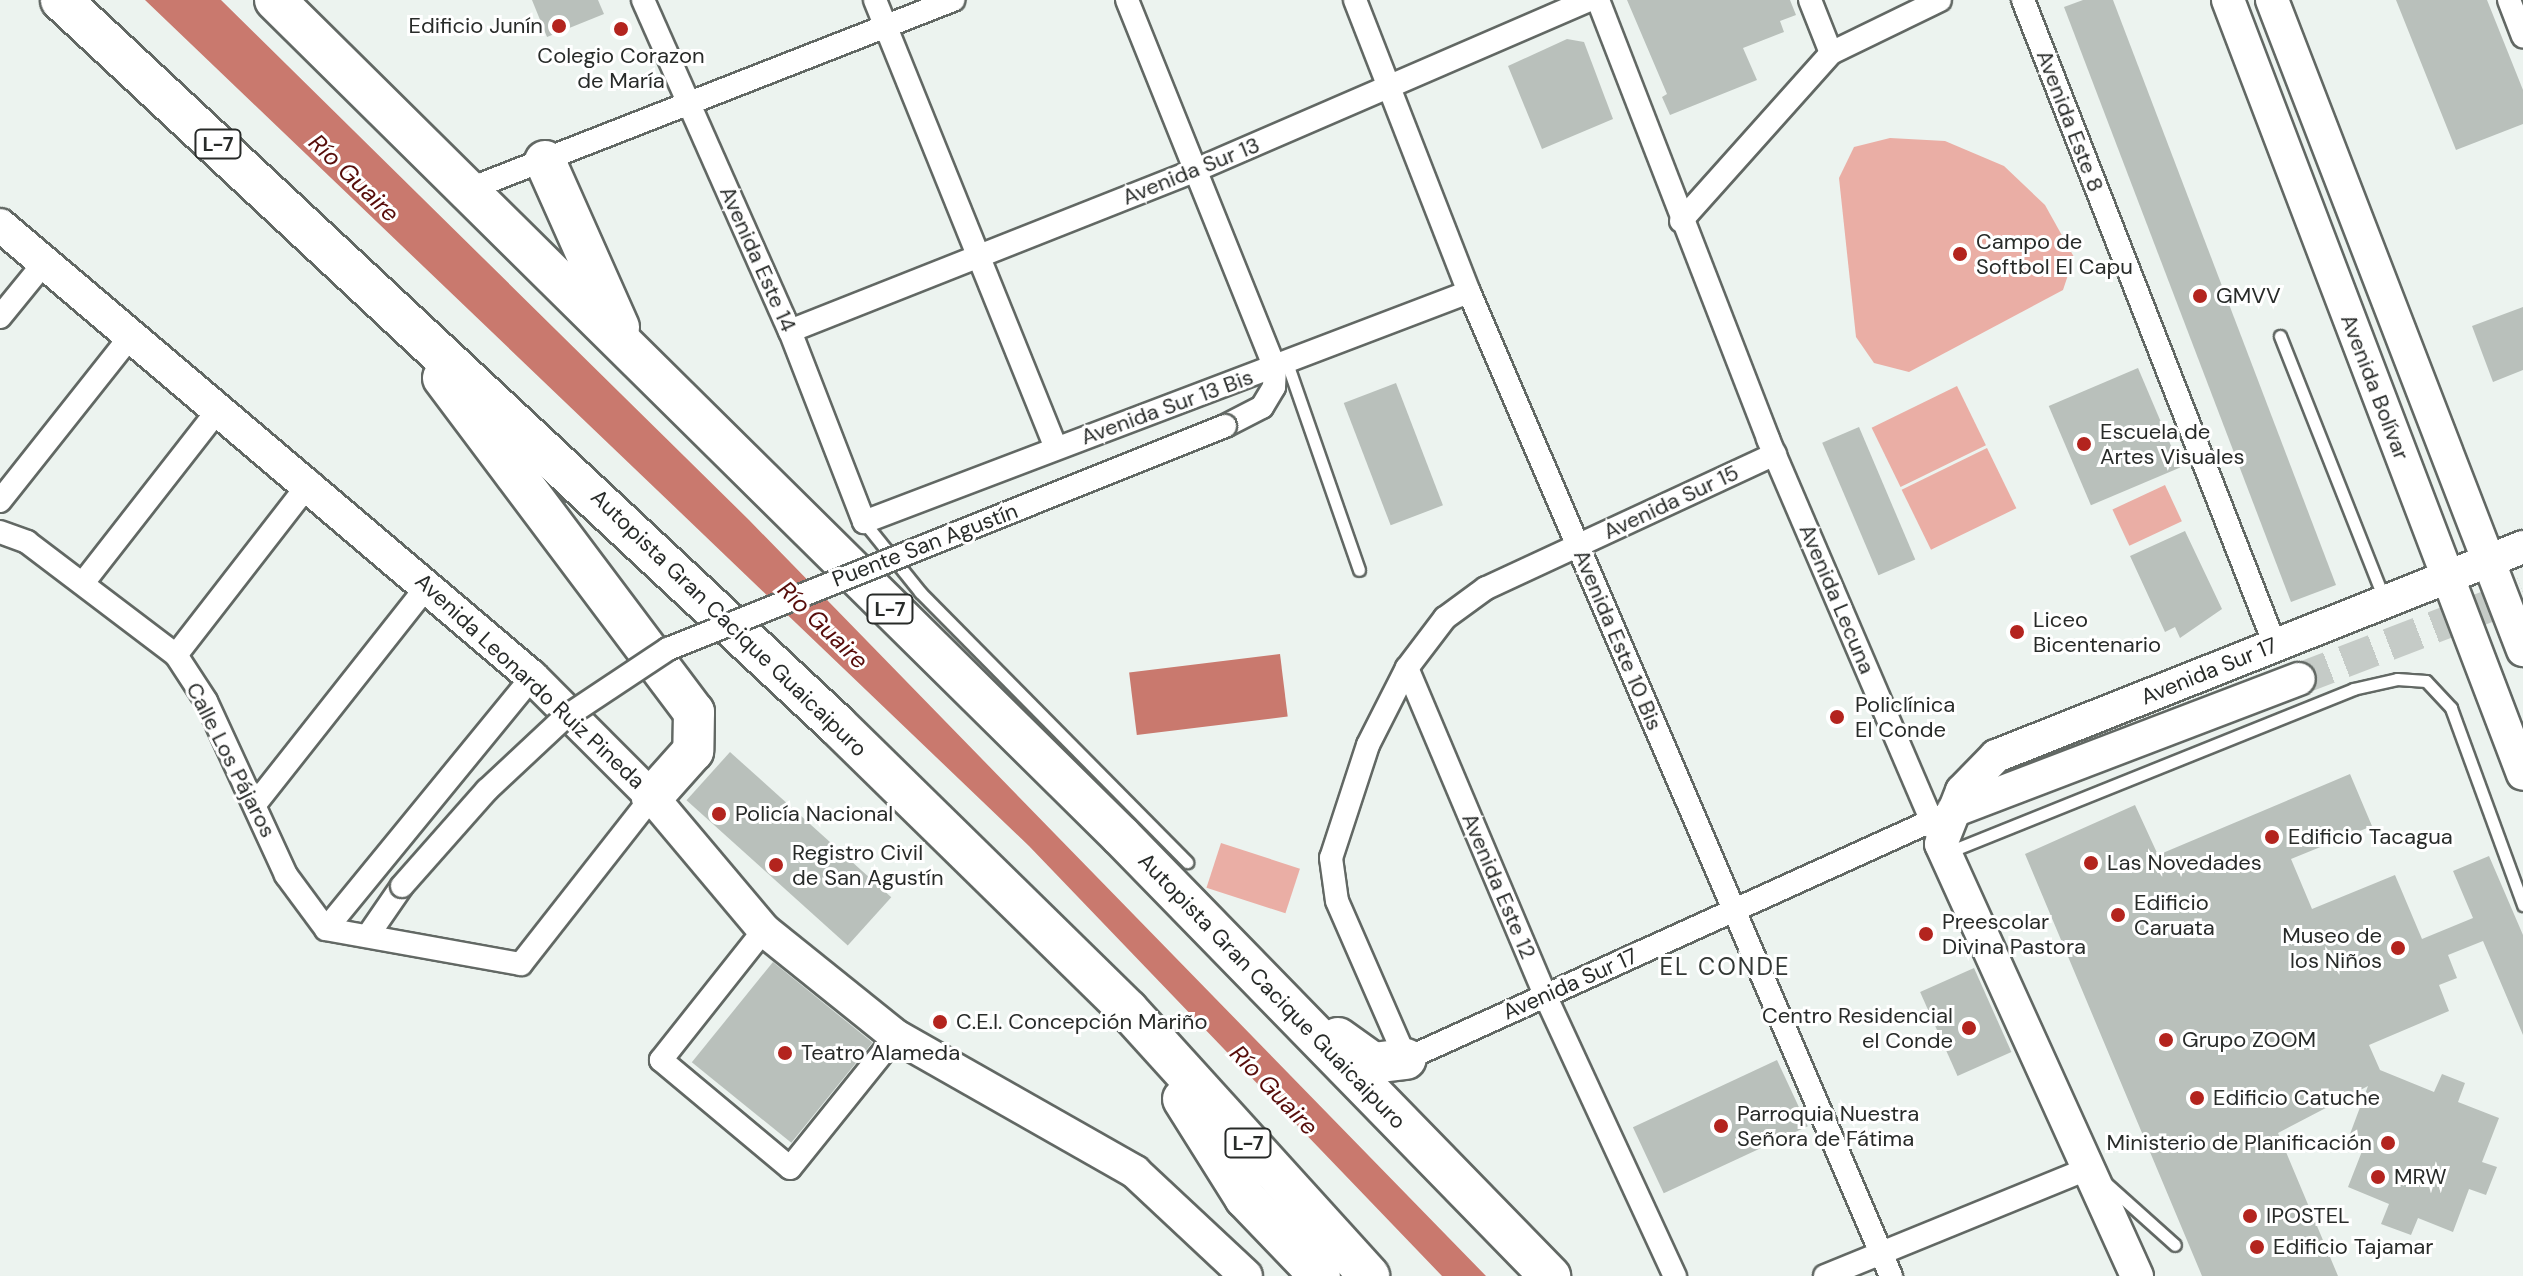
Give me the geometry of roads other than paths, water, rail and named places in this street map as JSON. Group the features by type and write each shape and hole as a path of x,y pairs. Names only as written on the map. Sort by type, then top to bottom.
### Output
{"highway":[{"name":"Autopista Gran Cacique Guaicaipuro","path":"61,0 376,288 1128,1010 1369,1276"},
{"name":"Autopista Gran Cacique Guaicaipuro","path":"275,0 658,382 1121,836 1550,1276"},
{"path":"545,161 610,315 658,382"},
{"path":"376,288 694,712 693,751 652,797"},
{"path":"1121,836 1352,1052 1373,1063 1406,1059"},
{"path":"1128,1010 1245,1198 1320,1276"}],"main road":[{"name":"Avenida Bolívar","path":"2228,0 2523,774"},
{"name":"Avenida Bolívar","path":"2272,0 2523,650"},
{"name":"Avenida Leonardo Ruiz Pineda","path":"0,225 310,482 532,677 652,797 764,930 896,1036 1135,1172 1246,1276"},
{"name":"Avenida Sur 17","path":"1943,833 1975,774 1996,756 2523,547"},
{"name":"Avenida Sur 17","path":"1943,833 1987,797 2299,679"},
{"path":"1987,797 1996,756"},
{"name":"Avenida Lecuna","path":"1943,833 2137,1276"}],"street":[{"name":"Avenida Este 14","path":"643,0 790,331 864,522"},
{"path":"875,0 983,254 1056,448"},
{"path":"485,183 690,106 953,0"},
{"path":"1127,0 1196,170 1281,365"},
{"name":"Avenida Este 10 Bis","path":"1355,0 1469,292 1891,1276"},
{"name":"Avenida Sur 13","path":"790,331 1196,170 1390,89 1588,0"},
{"name":"Avenida Lecuna","path":"1598,0 1681,221 1775,454 1943,833"},
{"path":"1810,0 1831,53"},
{"path":"1681,221 1831,53 1940,0"},
{"name":"Avenida Este 8","path":"2023,0 2275,645"},
{"path":"2509,0 2523,36"},
{"path":"0,317 44,263"},
{"name":"Avenida Sur 13 Bis","path":"864,522 1469,292"},
{"path":"0,501 131,336"},
{"name":"Puente San Agustín","path":"369,934 402,886 487,790 564,718 668,649 1225,426 1262,407 1274,387 1281,365"},
{"path":"83,583 219,409"},
{"name":"Avenida Sur 15","path":"1406,1059 1337,901 1331,858 1368,745 1407,668 1445,618 1486,588 1775,454"},
{"path":"176,655 310,482"},
{"name":"Calle Los Pájaros","path":"0,532 27,542 176,655 256,803 286,875 326,929"},
{"path":"256,803 429,584"},
{"name":"Avenida Este 12","path":"1407,668 1545,995 1675,1276"},
{"path":"326,929 532,677"},
{"path":"326,929 369,934 521,964 652,797"},
{"name":"Avenida Sur 17","path":"1406,1059 1733,911 1943,833"},
{"path":"764,930 661,1060 790,1168 896,1036"},
{"path":"1825,1276 2089,1168"}],"lane":[{"path":"2280,336 2385,601"},
{"path":"1281,365 1359,570"},
{"path":"864,522 920,592 1187,862"},
{"path":"1943,833 2353,689 2397,679 2426,681 2451,708 2523,905"},
{"path":"2089,1168 2175,1245"}],"water":[{"name":"Río Guaire","path":"145,0 221,0 749,520 1486,1276 1442,1276 1029,846"},
{"path":"1280,654 1288,717 1137,735 1129,673"}],"tunnel":[{"path":"2299,679 2523,593"}],"place":[{"name":"Edificio Junín","path":"559,26"},
{"name":"Colegio Corazon de María","path":"621,29"},
{"name":"Campo de Softbol El Capu","path":"1960,254"},
{"name":"GMVV","path":"2200,296"},
{"name":"Escuela de Artes Visuales","path":"2084,444"},
{"name":"Liceo Bicentenario","path":"2017,632"},
{"name":"Policlínica El Conde","path":"1837,717"},
{"name":"Policía Nacional","path":"719,814"},
{"name":"Edificio Tacagua","path":"2272,837"},
{"name":"Las Novedades","path":"2091,863"},
{"name":"Registro Civil de San Agustín","path":"776,865"},
{"name":"Edificio Caruata","path":"2118,915"},
{"name":"Preescolar Divina Pastora","path":"1926,934"},
{"name":"Museo de los Niños","path":"2398,948"},
{"name":"C.E.I. Concepción Mariño","path":"940,1022"},
{"name":"Centro Residencial el Conde","path":"1969,1028"},
{"name":"Grupo ZOOM","path":"2166,1040"},
{"name":"Teatro Alameda","path":"785,1053"},
{"name":"Edificio Catuche","path":"2197,1098"},
{"name":"Parroquia Nuestra Señora de Fátima","path":"1721,1126"},
{"name":"Ministerio de Planificación","path":"2388,1143"},
{"name":"MRW","path":"2378,1177"},
{"name":"IPOSTEL","path":"2250,1216"},
{"name":"Edificio Tajamar","path":"2257,1247"}],"district":[{"name":"EL CONDE","path":"1725,967"}]}
